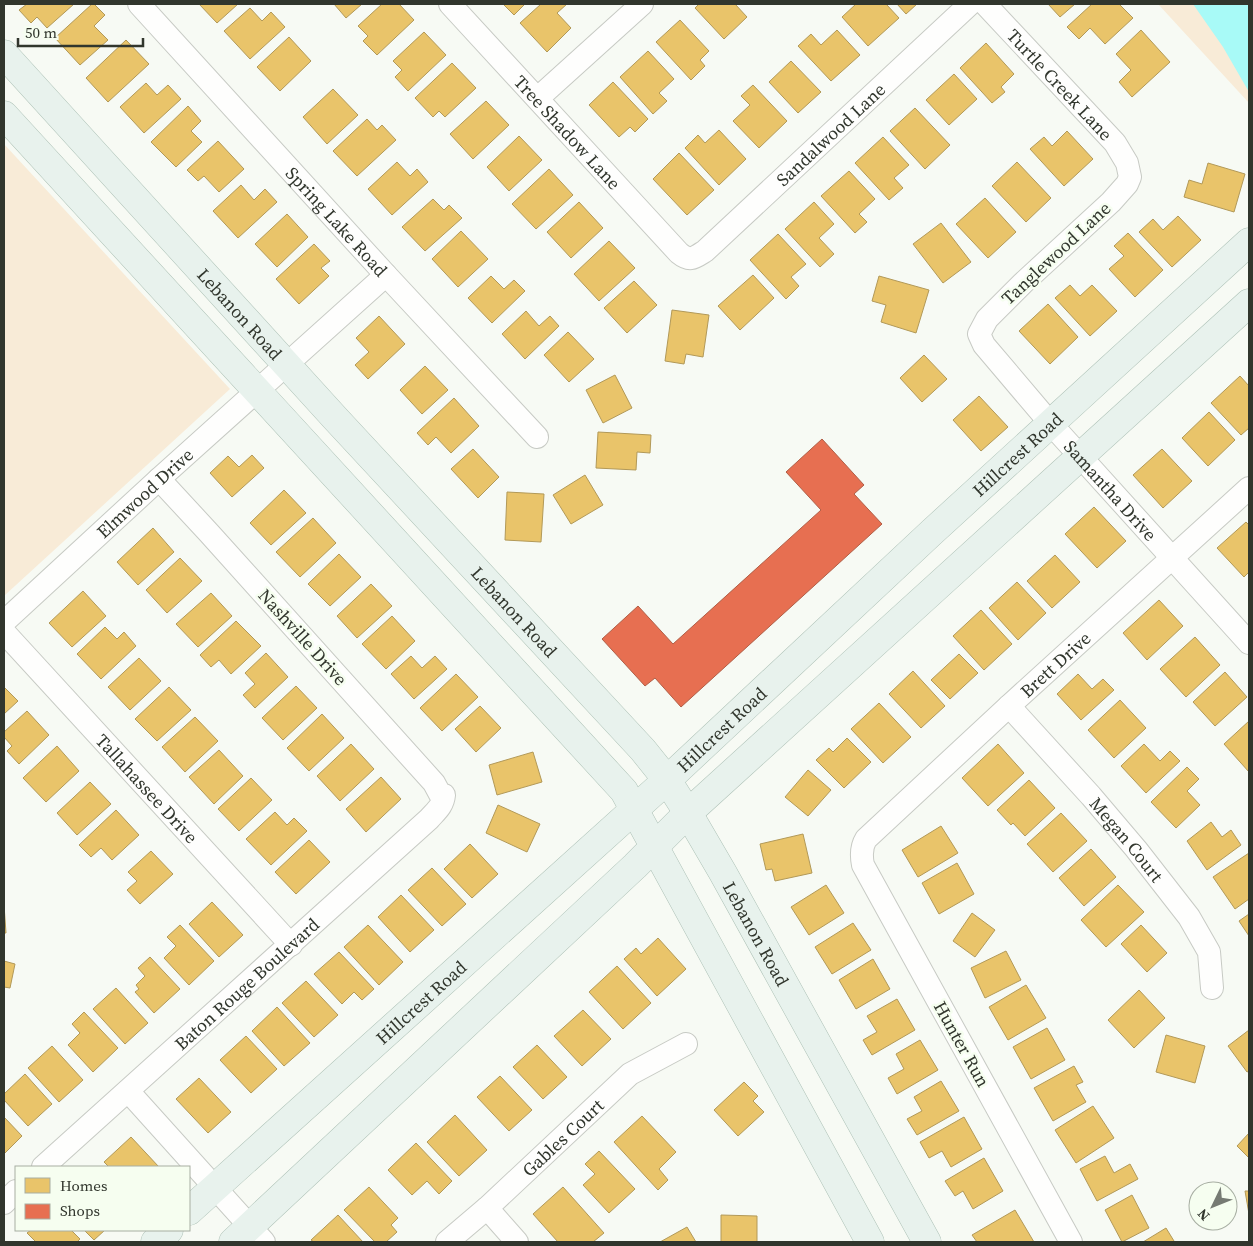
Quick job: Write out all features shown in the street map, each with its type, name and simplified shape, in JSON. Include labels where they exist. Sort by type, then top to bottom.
[{"type":"main road","name":"Lebanon Road","points":[[4,54],[643,750],[688,813],[927,1242]]},
{"type":"main road","points":[[4,115],[256,392],[624,791],[870,1242]]},
{"type":"main road","name":"Hillcrest Road","points":[[190,1211],[666,780],[932,532],[1249,242]]},
{"type":"main road","points":[[249,1237],[654,848],[688,813],[1249,303]]},
{"type":"main road","points":[[932,532],[962,564]]},
{"type":"main road","points":[[155,1242],[168,1231]]},
{"type":"street","name":"Spring Lake Road","points":[[139,4],[386,275],[537,437]]},
{"type":"street","name":"Tree Shadow Lane","points":[[450,4],[686,258]]},
{"type":"street","points":[[538,98],[642,4]]},
{"type":"street","name":"Sandalwood Lane","points":[[686,258],[692,258],[705,251],[970,4]]},
{"type":"street","name":"Turtle Creek Lane","points":[[985,4],[1115,143],[1128,163],[1129,170]]},
{"type":"street","name":"Tanglewood Lane","points":[[978,334],[987,319],[1023,283],[1111,202],[1127,184],[1130,177],[1129,170]]},
{"type":"street","name":"Elmwood Drive","points":[[4,622],[158,479],[386,275]]},
{"type":"street","name":"Samantha Drive","points":[[978,334],[984,345],[1051,424],[1249,643]]},
{"type":"street","name":"Nashville Drive","points":[[158,479],[210,533],[434,783],[441,796],[444,795]]},
{"type":"street","name":"Brett Drive","points":[[863,844],[866,839],[1008,706],[1249,488]]},
{"type":"street","name":"Tallahassee Drive","points":[[4,632],[291,945]]},
{"type":"street","name":"Megan Court","points":[[1008,706],[1091,796],[1136,849],[1189,917],[1209,952],[1212,965],[1212,988]]},
{"type":"street","name":"Baton Rouge Boulevard","points":[[44,1166],[291,945],[429,818],[439,808],[444,795]]},
{"type":"street","name":"Hunter Run","points":[[863,844],[863,864],[1072,1242]]},
{"type":"street","name":"Gables Court","points":[[447,1242],[487,1208],[630,1074],[686,1044]]},
{"type":"street","points":[[128,1091],[215,1188],[249,1237]]},
{"type":"street","points":[[4,1203],[15,1193]]},
{"type":"street","points":[[487,1208],[517,1242]]},
{"type":"shaded area","points":[[1158,4],[1249,4],[1249,103]]},
{"type":"shaded area","points":[[4,144],[230,389],[4,596]]},
{"type":"water","points":[[1193,4],[1249,4],[1249,92],[1223,47]]},
{"type":"building: Homes","points":[[27,4],[74,4],[47,28],[37,17],[31,23],[19,10]]},
{"type":"building: Homes","points":[[92,4],[105,15],[94,26],[108,40],[80,65],[55,38]]},
{"type":"building: Homes","points":[[199,4],[238,4],[217,23]]},
{"type":"building: Homes","points":[[334,4],[362,4],[346,18]]},
{"type":"building: Homes","points":[[382,4],[399,4],[414,20],[377,55],[363,41],[368,36],[358,26]]},
{"type":"building: Homes","points":[[503,4],[525,4],[514,15]]},
{"type":"building: Homes","points":[[541,4],[567,4],[557,13],[571,28],[547,52],[520,23]]},
{"type":"building: Homes","points":[[699,4],[735,4],[747,17],[724,39],[695,8]]},
{"type":"building: Homes","points":[[856,4],[886,4],[899,18],[868,46],[842,17]]},
{"type":"building: Homes","points":[[897,4],[917,4],[906,14]]},
{"type":"building: Homes","points":[[1048,4],[1075,4],[1060,17]]},
{"type":"building: Homes","points":[[1092,4],[1119,4],[1133,18],[1105,44],[1090,28],[1079,39],[1067,27]]},
{"type":"building: Homes","points":[[250,8],[262,21],[271,12],[285,27],[250,59],[224,31]]},
{"type":"building: Homes","points":[[680,20],[709,51],[700,60],[705,66],[691,80],[656,42]]},
{"type":"building: Homes","points":[[837,30],[860,55],[831,81],[798,46],[811,34],[821,45]]},
{"type":"building: Homes","points":[[1141,30],[1170,62],[1132,97],[1119,82],[1131,70],[1116,54]]},
{"type":"building: Homes","points":[[424,32],[446,55],[408,91],[395,77],[402,70],[393,61]]},
{"type":"building: Homes","points":[[289,37],[311,61],[280,91],[257,67]]},
{"type":"building: Homes","points":[[126,40],[149,64],[108,102],[86,78]]},
{"type":"building: Homes","points":[[986,43],[1014,74],[1001,87],[1005,92],[992,103],[960,68]]},
{"type":"building: Homes","points":[[648,51],[674,79],[659,93],[667,101],[653,114],[620,77]]},
{"type":"building: Homes","points":[[791,61],[821,92],[798,113],[769,82]]},
{"type":"building: Homes","points":[[452,63],[476,88],[445,117],[439,111],[433,117],[415,98]]},
{"type":"building: Homes","points":[[954,74],[977,99],[949,125],[926,100]]},
{"type":"building: Homes","points":[[613,82],[648,119],[635,132],[630,127],[619,137],[589,105]]},
{"type":"building: Homes","points":[[146,83],[157,95],[168,85],[181,99],[144,133],[120,107]]},
{"type":"building: Homes","points":[[753,85],[787,121],[759,148],[733,121],[750,105],[741,96]]},
{"type":"building: Homes","points":[[333,89],[358,115],[327,144],[303,117]]},
{"type":"building: Homes","points":[[486,101],[509,125],[473,159],[450,134]]},
{"type":"building: Homes","points":[[188,106],[201,121],[191,131],[202,142],[176,167],[151,142]]},
{"type":"building: Homes","points":[[915,108],[950,145],[925,169],[890,131]]},
{"type":"building: Homes","points":[[367,119],[377,130],[382,125],[396,140],[357,176],[333,151]]},
{"type":"building: Homes","points":[[719,130],[746,159],[719,185],[685,148],[698,135],[705,143]]},
{"type":"building: Homes","points":[[1067,131],[1093,159],[1064,186],[1030,149],[1044,137],[1052,146]]},
{"type":"building: Homes","points":[[519,136],[542,160],[509,191],[487,167]]},
{"type":"building: Homes","points":[[883,137],[909,165],[894,178],[903,188],[889,200],[855,163]]},
{"type":"building: Homes","points":[[218,141],[244,169],[219,192],[204,176],[198,181],[187,170]]},
{"type":"building: Homes","points":[[679,153],[714,190],[687,215],[653,179]]},
{"type":"building: Homes","points":[[397,162],[410,176],[417,169],[428,182],[392,215],[368,189]]},
{"type":"building: Homes","points":[[1017,162],[1051,198],[1026,222],[992,186]]},
{"type":"building: Homes","points":[[1208,163],[1245,174],[1234,212],[1184,197],[1189,180],[1202,184]]},
{"type":"building: Homes","points":[[549,169],[573,195],[536,229],[512,204]]},
{"type":"building: Homes","points":[[849,171],[875,199],[859,214],[867,222],[855,233],[821,196]]},
{"type":"building: Homes","points":[[241,185],[254,200],[265,189],[277,202],[238,238],[213,211]]},
{"type":"building: Homes","points":[[985,198],[1016,232],[988,258],[956,224]]},
{"type":"building: Homes","points":[[433,199],[444,210],[449,205],[462,218],[425,251],[402,227]]},
{"type":"building: Homes","points":[[579,202],[603,228],[571,258],[547,232]]},
{"type":"building: Homes","points":[[814,202],[834,224],[819,238],[834,254],[820,267],[785,229]]},
{"type":"building: Homes","points":[[287,214],[308,237],[277,267],[255,244]]},
{"type":"building: Homes","points":[[1178,216],[1201,240],[1172,267],[1139,232],[1153,219],[1163,230]]},
{"type":"building: Homes","points":[[941,223],[971,262],[943,283],[913,244]]},
{"type":"building: Homes","points":[[461,231],[488,259],[458,287],[432,259]]},
{"type":"building: Homes","points":[[1128,233],[1163,270],[1135,297],[1109,269],[1124,256],[1114,246]]},
{"type":"building: Homes","points":[[778,234],[806,264],[791,277],[799,286],[786,299],[750,260]]},
{"type":"building: Homes","points":[[609,241],[635,268],[599,301],[574,274]]},
{"type":"building: Homes","points":[[314,244],[330,261],[321,268],[329,276],[299,304],[276,279]]},
{"type":"building: Homes","points":[[753,275],[774,298],[740,330],[718,306]]},
{"type":"building: Homes","points":[[491,276],[504,289],[514,280],[525,291],[492,323],[468,298]]},
{"type":"building: Homes","points":[[879,276],[929,290],[916,333],[881,322],[886,305],[872,301]]},
{"type":"building: Homes","points":[[634,281],[657,305],[627,333],[604,308]]},
{"type":"building: Homes","points":[[1070,285],[1080,296],[1092,285],[1117,311],[1090,336],[1055,298]]},
{"type":"building: Homes","points":[[1048,304],[1078,337],[1050,364],[1019,331]]},
{"type":"building: Homes","points":[[672,310],[709,315],[703,357],[686,354],[684,364],[665,361]]},
{"type":"building: Homes","points":[[526,311],[539,326],[550,316],[559,326],[525,359],[502,334]]},
{"type":"building: Homes","points":[[379,316],[405,344],[368,379],[355,365],[369,352],[356,338]]},
{"type":"building: Homes","points":[[568,332],[594,359],[569,382],[544,355]]},
{"type":"building: Homes","points":[[924,355],[947,379],[922,402],[900,378]]},
{"type":"building: Homes","points":[[425,366],[448,390],[422,414],[400,390]]},
{"type":"building: Homes","points":[[615,375],[632,408],[603,423],[586,390]]},
{"type":"building: Homes","points":[[1240,376],[1249,386],[1249,428],[1241,435],[1211,403]]},
{"type":"building: Homes","points":[[979,396],[1008,427],[981,451],[953,420]]},
{"type":"building: Homes","points":[[454,398],[479,426],[451,453],[436,437],[428,445],[417,433]]},
{"type":"building: Homes","points":[[1209,412],[1235,440],[1208,466],[1182,438]]},
{"type":"building: Homes","points":[[598,432],[651,435],[650,453],[637,452],[636,470],[596,468]]},
{"type":"building: Homes","points":[[473,449],[499,477],[478,498],[451,469]]},
{"type":"building: Homes","points":[[1162,449],[1192,481],[1163,508],[1133,475]]},
{"type":"building: Homes","points":[[252,455],[264,468],[232,497],[210,473],[228,456],[239,467]]},
{"type":"building: Homes","points":[[585,475],[603,505],[571,524],[553,495]]},
{"type":"building: Homes","points":[[284,490],[306,513],[271,545],[250,523]]},
{"type":"building: Homes","points":[[507,492],[544,494],[541,542],[505,540]]},
{"type":"building: Homes","points":[[1094,507],[1126,541],[1097,568],[1065,534]]},
{"type":"building: Homes","points":[[313,518],[336,543],[300,577],[276,552]]},
{"type":"building: Homes","points":[[1246,522],[1249,525],[1249,572],[1244,577],[1217,548]]},
{"type":"building: Homes","points":[[153,528],[174,552],[138,585],[117,562]]},
{"type":"building: Homes","points":[[339,554],[361,577],[330,606],[308,584]]},
{"type":"building: Homes","points":[[1055,555],[1080,582],[1052,608],[1027,581]]},
{"type":"building: Homes","points":[[180,558],[202,581],[167,613],[146,590]]},
{"type":"building: Homes","points":[[1017,582],[1046,613],[1018,640],[989,608]]},
{"type":"building: Homes","points":[[371,584],[392,606],[357,638],[337,616]]},
{"type":"building: Homes","points":[[83,591],[106,616],[72,647],[49,623]]},
{"type":"building: Homes","points":[[211,593],[232,616],[198,647],[176,624]]},
{"type":"building: Homes","points":[[1159,600],[1183,626],[1147,660],[1123,633]]},
{"type":"building: Homes","points":[[981,610],[1012,644],[984,670],[953,636]]},
{"type":"building: Homes","points":[[392,616],[415,641],[386,669],[362,644]]},
{"type":"building: Homes","points":[[236,621],[261,646],[231,674],[219,660],[211,667],[200,655]]},
{"type":"building: Homes","points":[[105,627],[117,639],[124,632],[136,646],[101,679],[77,654]]},
{"type":"building: Homes","points":[[1195,637],[1220,665],[1186,697],[1160,669]]},
{"type":"building: Homes","points":[[266,653],[288,677],[255,708],[243,695],[255,684],[245,673]]},
{"type":"building: Homes","points":[[959,654],[978,673],[950,699],[931,680]]},
{"type":"building: Homes","points":[[411,656],[422,668],[435,656],[447,669],[414,699],[391,674]]},
{"type":"building: Homes","points":[[139,658],[161,681],[130,710],[108,687]]},
{"type":"building: Homes","points":[[913,671],[945,706],[921,728],[889,694]]},
{"type":"building: Homes","points":[[1225,672],[1247,697],[1215,726],[1193,702]]},
{"type":"building: Homes","points":[[456,674],[478,697],[442,731],[420,708]]},
{"type":"building: Homes","points":[[1078,674],[1092,689],[1103,679],[1114,690],[1081,720],[1057,694]]},
{"type":"building: Homes","points":[[296,686],[317,708],[283,740],[262,718]]},
{"type":"building: Homes","points":[[4,687],[18,701],[4,714]]},
{"type":"building: Homes","points":[[169,687],[191,710],[157,741],[135,719]]},
{"type":"building: Homes","points":[[1120,700],[1146,728],[1114,758],[1088,730]]},
{"type":"building: Homes","points":[[879,703],[911,737],[883,763],[851,729]]},
{"type":"building: Homes","points":[[480,706],[501,728],[476,752],[455,729]]},
{"type":"building: Homes","points":[[27,711],[49,735],[19,764],[7,751],[12,746],[4,737],[4,732]]},
{"type":"building: Homes","points":[[322,714],[344,738],[309,771],[287,748]]},
{"type":"building: Homes","points":[[195,717],[218,741],[185,772],[162,747]]},
{"type":"building: Homes","points":[[1249,721],[1249,772],[1224,744]]},
{"type":"building: Homes","points":[[847,738],[871,762],[844,788],[816,760],[829,748],[833,752]]},
{"type":"building: Homes","points":[[351,744],[374,769],[340,801],[317,776]]},
{"type":"building: Homes","points":[[998,744],[1024,773],[988,806],[962,778]]},
{"type":"building: Homes","points":[[1144,744],[1160,761],[1170,751],[1180,761],[1146,793],[1121,766]]},
{"type":"building: Homes","points":[[57,746],[79,771],[46,802],[23,778]]},
{"type":"building: Homes","points":[[219,750],[243,776],[214,804],[189,777]]},
{"type":"building: Homes","points":[[533,752],[542,782],[497,795],[489,765]]},
{"type":"building: Homes","points":[[1187,767],[1199,779],[1187,791],[1200,805],[1176,828],[1151,802]]},
{"type":"building: Homes","points":[[808,770],[831,790],[808,816],[785,797]]},
{"type":"building: Homes","points":[[381,777],[401,799],[366,832],[346,809]]},
{"type":"building: Homes","points":[[251,778],[272,800],[239,831],[218,809]]},
{"type":"building: Homes","points":[[1029,780],[1055,808],[1025,836],[997,810]]},
{"type":"building: Homes","points":[[90,782],[111,804],[77,835],[57,813]]},
{"type":"building: Homes","points":[[498,805],[540,824],[527,852],[486,833]]},
{"type":"building: Homes","points":[[116,810],[139,835],[112,860],[101,848],[91,857],[79,845]]},
{"type":"building: Homes","points":[[275,812],[287,825],[294,818],[307,831],[271,865],[246,839]]},
{"type":"building: Homes","points":[[1061,813],[1087,841],[1053,872],[1027,844]]},
{"type":"building: Homes","points":[[1211,822],[1222,837],[1231,830],[1241,845],[1207,870],[1187,841]]},
{"type":"building: Homes","points":[[941,826],[958,853],[918,877],[902,850]]},
{"type":"building: Homes","points":[[803,834],[812,873],[775,881],[772,869],[766,870],[760,844]]},
{"type":"building: Homes","points":[[309,840],[330,862],[296,894],[275,872]]},
{"type":"building: Homes","points":[[470,844],[498,874],[472,898],[444,869]]},
{"type":"building: Homes","points":[[1091,849],[1116,877],[1084,906],[1059,878]]},
{"type":"building: Homes","points":[[151,851],[173,874],[140,904],[127,890],[137,881],[128,872]]},
{"type":"building: Homes","points":[[1249,853],[1249,899],[1235,909],[1213,877]]},
{"type":"building: Homes","points":[[957,863],[974,894],[939,914],[922,883]]},
{"type":"building: Homes","points":[[432,868],[466,904],[442,926],[408,890]]},
{"type":"building: Homes","points":[[826,885],[844,913],[809,935],[791,907]]},
{"type":"building: Homes","points":[[1118,885],[1144,912],[1106,947],[1081,920]]},
{"type":"building: Homes","points":[[401,895],[434,930],[410,952],[378,917]]},
{"type":"building: Homes","points":[[212,902],[243,935],[219,957],[189,924]]},
{"type":"building: Homes","points":[[4,905],[6,933],[4,933]]},
{"type":"building: Homes","points":[[972,913],[995,930],[975,957],[953,941]]},
{"type":"building: Homes","points":[[1249,914],[1249,936],[1239,921]]},
{"type":"building: Homes","points":[[853,923],[871,950],[832,974],[815,947]]},
{"type":"building: Homes","points":[[180,925],[214,961],[189,985],[164,958],[176,946],[167,937]]},
{"type":"building: Homes","points":[[368,925],[403,962],[379,985],[344,947]]},
{"type":"building: Homes","points":[[1141,925],[1167,953],[1147,972],[1121,944]]},
{"type":"building: Homes","points":[[658,938],[686,969],[657,996],[624,959],[636,948],[641,954]]},
{"type":"building: Homes","points":[[1006,951],[1021,980],[985,998],[971,968]]},
{"type":"building: Homes","points":[[339,952],[374,989],[362,1000],[354,992],[342,1004],[314,974]]},
{"type":"building: Homes","points":[[150,957],[180,989],[154,1013],[135,992],[139,989],[136,985],[145,976],[138,968]]},
{"type":"building: Homes","points":[[873,959],[890,989],[856,1009],[839,980]]},
{"type":"building: Homes","points":[[4,961],[15,964],[10,988],[4,987]]},
{"type":"building: Homes","points":[[617,966],[651,1003],[623,1029],[589,992]]},
{"type":"building: Homes","points":[[306,981],[338,1015],[314,1037],[282,1003]]},
{"type":"building: Homes","points":[[1026,985],[1046,1018],[1008,1040],[989,1007]]},
{"type":"building: Homes","points":[[116,988],[148,1023],[125,1044],[93,1009]]},
{"type":"building: Homes","points":[[1139,990],[1165,1018],[1134,1048],[1108,1020]]},
{"type":"building: Homes","points":[[897,999],[915,1030],[872,1055],[863,1040],[877,1032],[867,1016]]},
{"type":"building: Homes","points":[[277,1007],[310,1043],[284,1066],[252,1031]]},
{"type":"building: Homes","points":[[583,1010],[611,1039],[582,1066],[554,1036]]},
{"type":"building: Homes","points":[[84,1012],[118,1048],[93,1072],[68,1045],[80,1033],[72,1024]]},
{"type":"building: Homes","points":[[1047,1028],[1065,1060],[1031,1079],[1013,1047]]},
{"type":"building: Homes","points":[[1249,1030],[1249,1071],[1247,1072],[1228,1046]]},
{"type":"building: Homes","points":[[1166,1035],[1205,1046],[1195,1083],[1156,1072]]},
{"type":"building: Homes","points":[[246,1036],[277,1069],[251,1093],[220,1060]]},
{"type":"building: Homes","points":[[920,1040],[938,1070],[897,1094],[888,1078],[904,1069],[896,1054]]},
{"type":"building: Homes","points":[[537,1045],[567,1077],[543,1099],[513,1067]]},
{"type":"building: Homes","points":[[52,1046],[83,1080],[59,1102],[28,1068]]},
{"type":"building: Homes","points":[[1074,1066],[1083,1082],[1076,1085],[1086,1102],[1053,1121],[1034,1088]]},
{"type":"building: Homes","points":[[25,1074],[52,1104],[28,1126],[4,1100],[4,1094]]},
{"type":"building: Homes","points":[[500,1076],[532,1110],[509,1131],[477,1097]]},
{"type":"building: Homes","points":[[199,1078],[231,1112],[208,1133],[176,1099]]},
{"type":"building: Homes","points":[[941,1081],[959,1111],[917,1135],[907,1119],[922,1111],[914,1097]]},
{"type":"building: Homes","points":[[744,1082],[758,1096],[753,1101],[764,1112],[738,1136],[714,1110]]},
{"type":"building: Homes","points":[[1093,1106],[1114,1138],[1076,1163],[1055,1130]]},
{"type":"building: Homes","points":[[455,1115],[487,1150],[459,1176],[427,1142]]},
{"type":"building: Homes","points":[[642,1116],[676,1152],[659,1169],[668,1180],[658,1190],[614,1142]]},
{"type":"building: Homes","points":[[4,1117],[22,1136],[4,1154]]},
{"type":"building: Homes","points":[[964,1117],[982,1149],[951,1167],[942,1151],[929,1158],[920,1142]]},
{"type":"building: Homes","points":[[1249,1133],[1249,1158],[1237,1146]]},
{"type":"building: Homes","points":[[131,1137],[158,1166],[108,1166],[104,1162]]},
{"type":"building: Homes","points":[[416,1143],[452,1181],[439,1194],[427,1181],[412,1195],[388,1170]]},
{"type":"building: Homes","points":[[599,1151],[635,1189],[609,1213],[583,1185],[595,1174],[585,1164]]},
{"type":"building: Homes","points":[[1105,1156],[1114,1173],[1130,1164],[1138,1179],[1097,1201],[1080,1169]]},
{"type":"building: Homes","points":[[984,1158],[1003,1191],[973,1209],[963,1191],[955,1196],[945,1181]]},
{"type":"building: Homes","points":[[369,1187],[398,1218],[391,1225],[397,1232],[386,1242],[375,1242],[344,1210]]},
{"type":"building: Homes","points":[[563,1187],[604,1233],[593,1242],[558,1242],[533,1214]]},
{"type":"building: Homes","points":[[1245,1191],[1249,1191],[1249,1214]]},
{"type":"building: Homes","points":[[1132,1195],[1149,1228],[1122,1242],[1105,1210]]},
{"type":"building: Homes","points":[[1015,1210],[1034,1242],[977,1242],[972,1235]]},
{"type":"building: Homes","points":[[338,1215],[363,1242],[314,1242],[311,1240]]},
{"type":"building: Homes","points":[[721,1215],[757,1216],[757,1242],[721,1242]]},
{"type":"building: Homes","points":[[687,1227],[696,1242],[660,1242]]},
{"type":"building: Homes","points":[[1166,1228],[1173,1242],[1143,1242]]},
{"type":"building: Homes","points":[[30,1231],[72,1231],[80,1239],[77,1242],[36,1242],[27,1233]]},
{"type":"building: Homes","points":[[85,1231],[104,1231],[94,1240]]},
{"type":"building: Shops","points":[[822,439],[864,485],[854,494],[882,524],[681,707],[655,678],[645,686],[602,639],[638,606],[673,644],[821,510],[786,472]]}]
